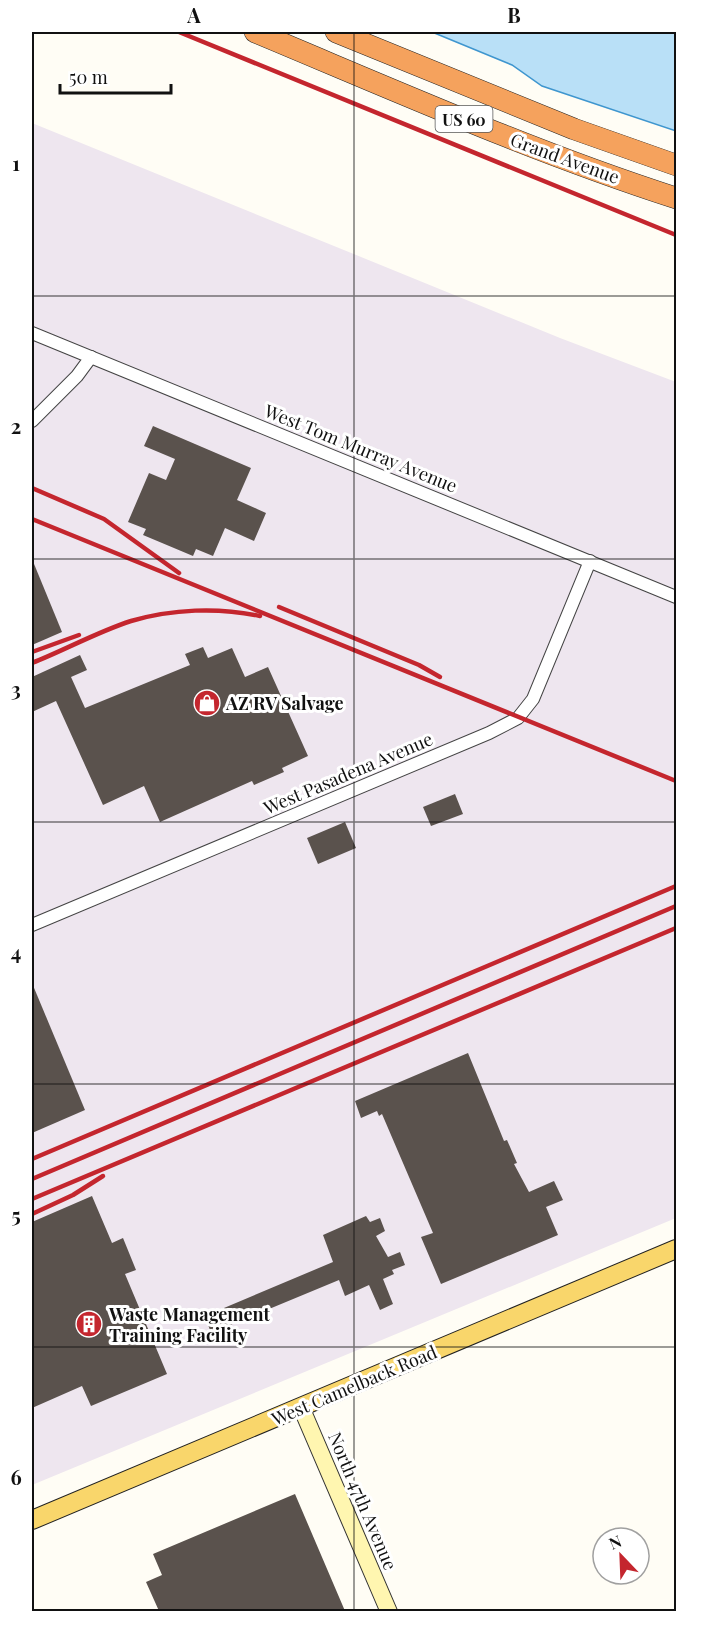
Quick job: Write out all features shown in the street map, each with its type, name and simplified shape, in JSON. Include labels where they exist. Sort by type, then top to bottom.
[{"type":"highway","name":"Grand Avenue","points":[[255,32],[559,157],[674,198]]},
{"type":"highway","name":"Grand Avenue","points":[[336,32],[574,129],[674,164]]},
{"type":"main road","name":"West Camelback Road","points":[[32,1520],[676,1249]]},
{"type":"street","name":"West Tom Murray Avenue","points":[[32,333],[676,597]]},
{"type":"street","points":[[32,421],[77,376],[91,357]]},
{"type":"street","name":"West Pasadena Avenue","points":[[32,925],[489,733],[518,718],[533,699],[590,561]]},
{"type":"street","name":"North 47th Avenue","points":[[302,1407],[389,1611]]},
{"type":"shaded area","points":[[32,123],[560,338],[676,382],[676,1218],[32,1485]]},
{"type":"water","points":[[432,32],[676,32],[676,131],[542,86],[512,65]]},
{"type":"building","points":[[153,426],[251,468],[237,500],[266,513],[254,541],[225,528],[213,556],[196,549],[193,556],[143,535],[146,529],[128,522],[149,473],[166,480],[175,459],[144,446]]},
{"type":"building","points":[[32,559],[62,632],[32,645]]},
{"type":"building","points":[[203,647],[208,658],[232,648],[245,677],[268,667],[308,756],[282,768],[284,772],[254,785],[252,781],[160,822],[144,786],[103,805],[56,701],[32,712],[32,677],[80,655],[87,670],[71,677],[85,708],[190,665],[185,654]]},
{"type":"building","points":[[455,794],[463,814],[431,826],[423,807]]},
{"type":"building","points":[[345,822],[356,848],[318,864],[307,838]]},
{"type":"building","points":[[32,983],[85,1110],[32,1133]]},
{"type":"building","points":[[468,1053],[504,1141],[507,1140],[517,1163],[514,1164],[529,1192],[554,1181],[563,1200],[546,1207],[558,1235],[441,1284],[421,1237],[433,1233],[382,1114],[379,1116],[377,1111],[361,1118],[355,1101]]},
{"type":"building","name":"Waste Management Training Facility","points":[[92,1196],[112,1243],[123,1238],[136,1270],[125,1274],[167,1374],[91,1406],[82,1386],[32,1408],[32,1222]]},
{"type":"building","points":[[366,1216],[370,1222],[380,1218],[385,1231],[376,1236],[388,1257],[400,1252],[405,1265],[392,1270],[394,1274],[383,1279],[393,1304],[380,1310],[369,1285],[345,1296],[339,1280],[211,1333],[205,1316],[333,1262],[323,1235]]},
{"type":"building","points":[[295,1494],[345,1611],[159,1611],[146,1582],[162,1575],[153,1554]]},
{"type":"railway","points":[[179,32],[676,235]]},
{"type":"railway","points":[[32,488],[104,519],[179,573]]},
{"type":"railway","points":[[32,519],[676,781]]},
{"type":"railway","points":[[279,607],[419,665],[440,677]]},
{"type":"railway","points":[[32,663],[106,630],[147,617],[212,610],[260,616]]},
{"type":"railway","points":[[32,652],[79,635]]},
{"type":"railway","points":[[32,1159],[676,886]]},
{"type":"railway","points":[[32,1179],[676,906]]},
{"type":"railway","points":[[32,1199],[676,928]]},
{"type":"railway","points":[[32,1214],[73,1195],[103,1176]]},
{"type":"place","name":"AZ RV Salvage","points":[[207,703]]},
{"type":"place","name":"Waste Management Training Facility","points":[[89,1324]]}]
